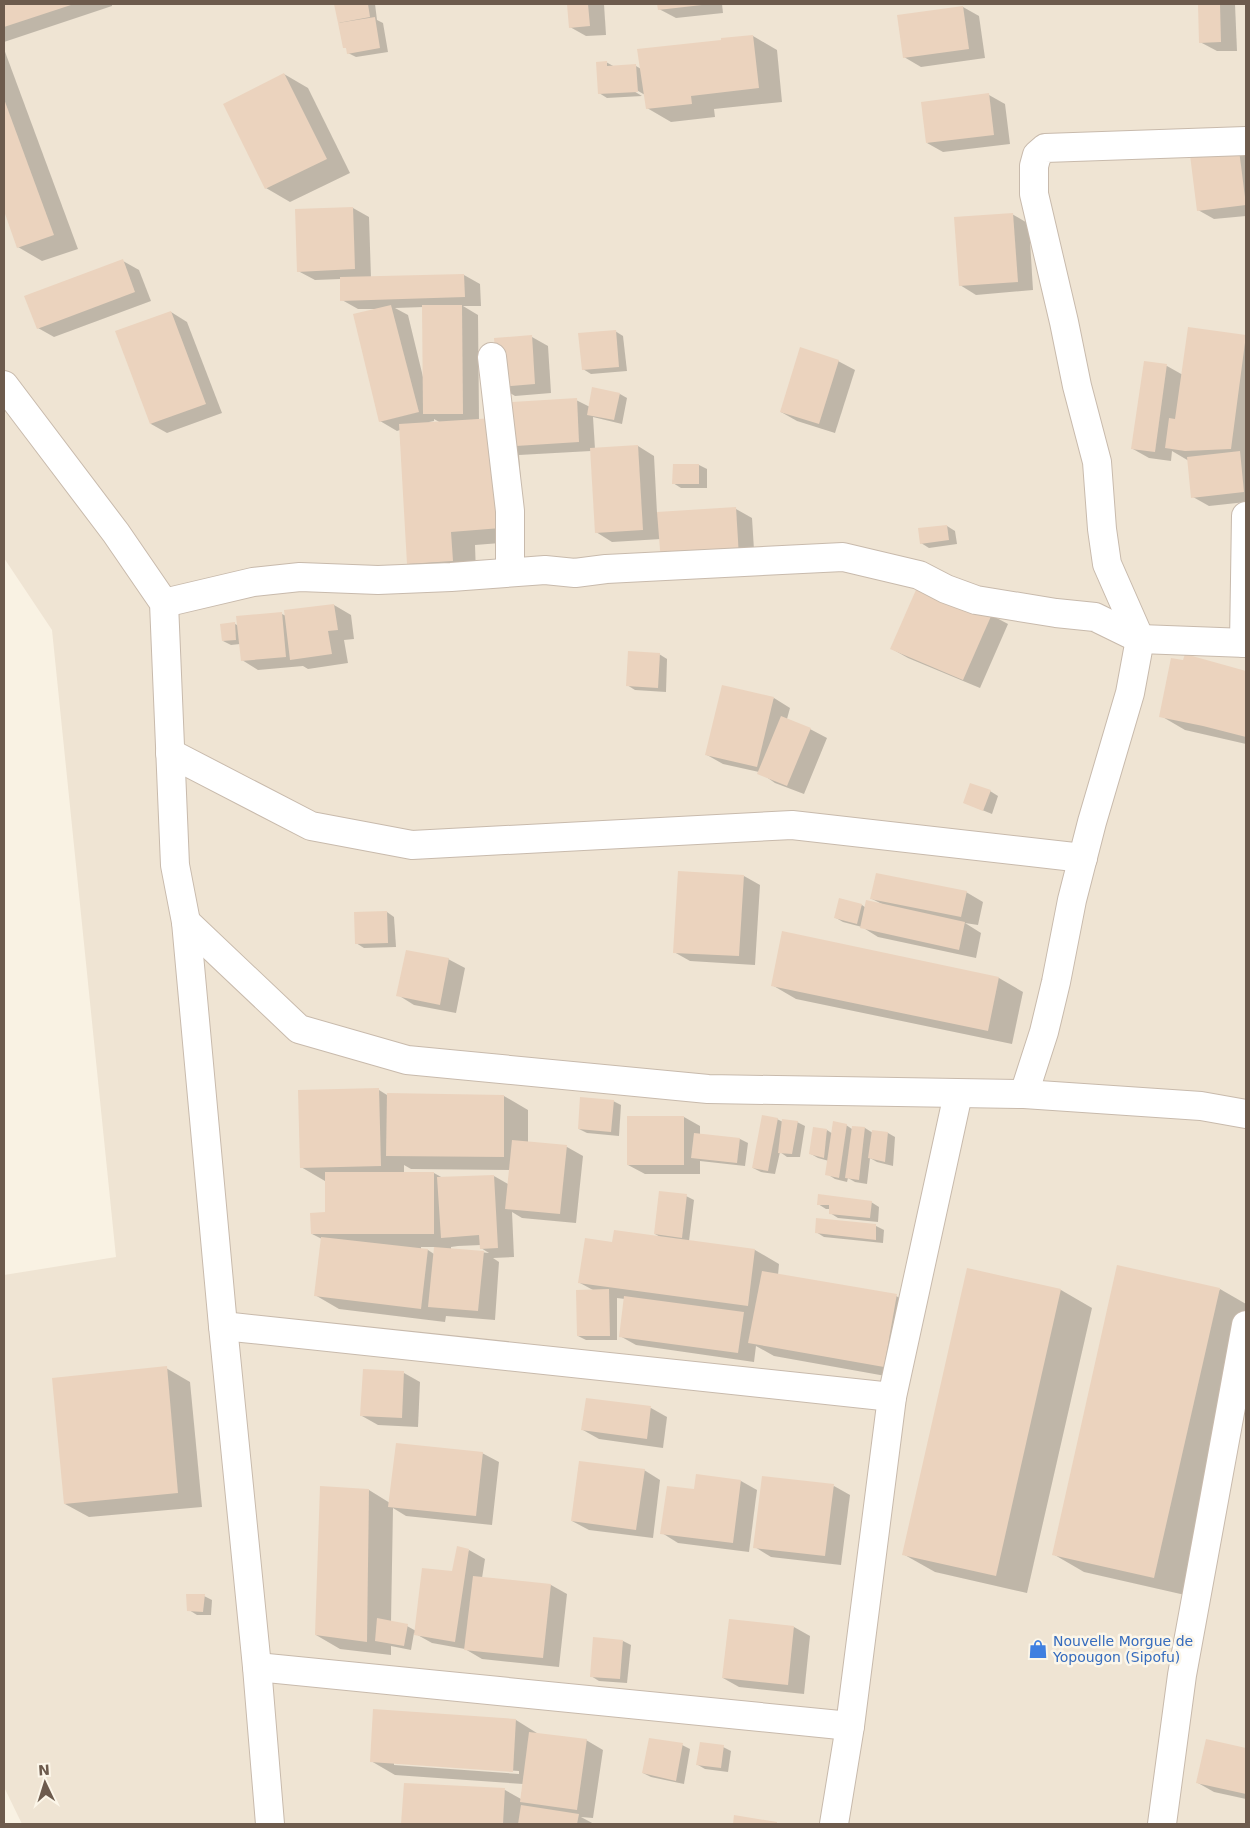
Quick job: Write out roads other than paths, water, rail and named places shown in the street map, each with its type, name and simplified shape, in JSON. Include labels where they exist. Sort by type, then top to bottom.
[{"type":"street","points":[[1024,1094],[1044,1032],[1060,964],[1072,900],[1130,693],[1140,639],[1107,564],[1102,529],[1097,462],[1077,386],[1034,194],[1034,166],[1037,155],[1045,148],[1246,141]]},
{"type":"street","points":[[492,357],[510,511],[510,572]]},
{"type":"street","points":[[4,385],[116,533],[164,603],[175,865],[186,922],[257,1667],[270,1824]]},
{"type":"street","points":[[164,603],[253,582],[300,577],[378,580],[545,570],[575,573],[606,569],[843,556],[920,575],[946,589],[976,600],[1056,613],[1095,617],[1140,639],[1245,643],[1246,516]]},
{"type":"street","points":[[170,753],[311,826],[412,845],[792,825],[1083,858]]},
{"type":"street","points":[[186,922],[299,1029],[407,1060],[708,1089],[1024,1094],[1201,1106],[1246,1114]]},
{"type":"street","points":[[834,1824],[850,1726],[892,1397],[958,1094]]},
{"type":"street","points":[[1162,1824],[1182,1675],[1246,1325]]},
{"type":"street","points":[[223,1326],[892,1397]]},
{"type":"street","points":[[257,1667],[850,1726]]},
{"type":"place","name":"Nouvelle Morgue de Yopougon (Sipofu)","points":[[1038,1649]]}]
